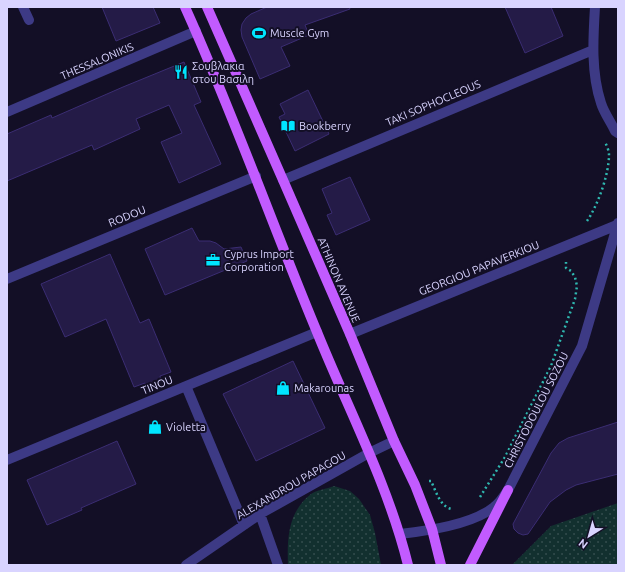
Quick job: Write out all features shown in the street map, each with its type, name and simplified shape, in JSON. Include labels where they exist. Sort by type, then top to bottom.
[{"type":"main road","points":[[185,7],[256,176],[317,332],[369,453],[400,534],[408,565]]},
{"type":"main road","name":"ATHINON AVENUE","points":[[207,7],[350,334],[394,441],[414,485],[432,529],[440,565]]},
{"type":"main road","points":[[470,565],[508,490]]},
{"type":"street","points":[[23,7],[29,20]]},
{"type":"street","points":[[595,7],[592,50],[601,104],[615,131],[618,133]]},
{"type":"street","name":"THESSALONIKIS","points":[[7,112],[196,31]]},
{"type":"street","name":"TAKI SOPHOCLEOUS","points":[[283,180],[592,50]]},
{"type":"street","name":"RODOU","points":[[7,279],[256,176]]},
{"type":"street","name":"GEORGIOU PAPAVERKIOU","points":[[350,334],[618,224]]},
{"type":"street","name":"CHRISTODOULOU SOZOU","points":[[400,534],[432,529],[479,517],[496,506],[508,490],[582,346],[618,224]]},
{"type":"street","name":"TINOU","points":[[7,460],[317,332]]},
{"type":"street","points":[[186,386],[244,526]]},
{"type":"street","name":"ALEXANDROU PAPAGOU","points":[[186,565],[260,514],[369,453],[394,441]]},
{"type":"street","points":[[260,514],[278,565]]},
{"type":"path","points":[[582,225],[587,221],[594,210],[605,179],[609,154],[605,140]]},
{"type":"path","points":[[480,497],[505,457],[551,366],[575,299],[577,286],[575,277],[571,271],[566,268],[563,246]]},
{"type":"path","points":[[414,485],[431,481],[439,499],[449,509],[454,509]]},
{"type":"green space","points":[[334,486],[350,491],[359,499],[370,515],[381,565],[288,565],[289,535],[293,517],[303,501],[311,494]]},
{"type":"green space","points":[[618,503],[618,565],[512,565],[551,526]]},
{"type":"building","points":[[102,7],[153,7],[160,23],[116,41]]},
{"type":"building","points":[[267,7],[349,7],[350,9],[305,25],[309,35],[281,47],[290,66],[260,79],[242,37],[241,30],[242,24],[246,18],[251,14]]},
{"type":"building","points":[[505,7],[551,7],[563,36],[525,53]]},
{"type":"building","points":[[184,62],[201,102],[194,105],[221,164],[179,183],[161,142],[182,133],[169,105],[136,119],[140,129],[94,150],[92,145],[7,181],[7,134],[51,115],[52,118]]},
{"type":"building","points":[[308,90],[329,134],[295,151],[279,117],[285,114],[280,104]]},
{"type":"building","points":[[350,177],[370,220],[336,235],[327,215],[332,213],[322,189]]},
{"type":"building","points":[[192,228],[199,241],[210,241],[216,243],[224,249],[241,247],[247,261],[165,295],[145,249]]},
{"type":"building","points":[[110,254],[140,323],[149,319],[171,372],[160,376],[161,381],[146,387],[145,383],[134,387],[106,319],[65,337],[41,284]]},
{"type":"building","points":[[293,361],[325,428],[256,461],[223,394]]},
{"type":"building","points":[[618,422],[618,474],[576,485],[566,490],[550,502],[528,534],[523,535],[518,533],[514,529],[513,524],[551,453],[559,443],[568,438]]},
{"type":"building","points":[[117,441],[136,484],[81,508],[82,510],[47,525],[27,480]]},
{"type":"place","name":"Muscle Gym","points":[[259,33]]},
{"type":"place","name":"Σουβλακια στου Βασιλη","points":[[181,72]]},
{"type":"place","name":"Bookberry","points":[[288,126]]},
{"type":"place","name":"Cyprus Import Corporation","points":[[213,260]]},
{"type":"place","name":"Makarounas","points":[[283,388]]},
{"type":"place","name":"Violetta","points":[[155,427]]}]
